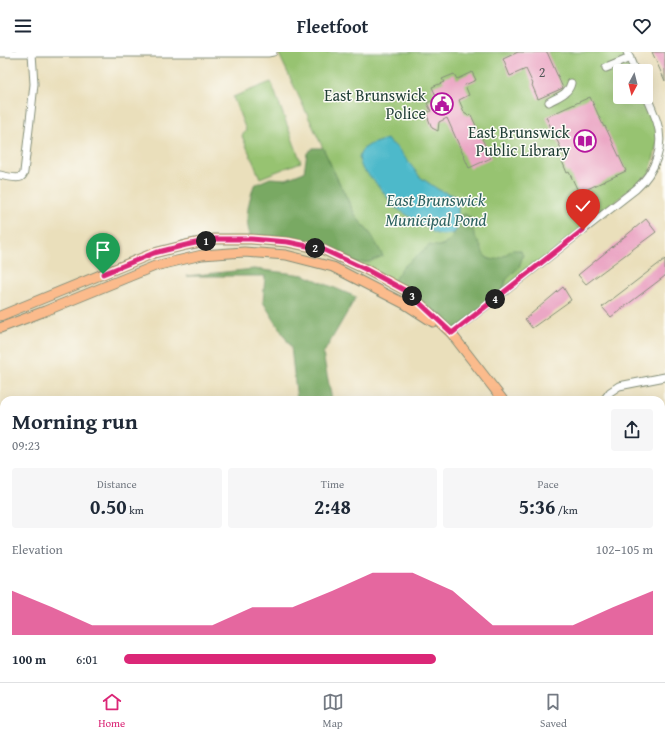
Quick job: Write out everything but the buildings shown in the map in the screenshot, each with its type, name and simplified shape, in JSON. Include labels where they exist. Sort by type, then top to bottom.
[{"type":"main road","points":[[0,316],[154,253],[215,239],[251,239],[288,242],[322,249],[365,269],[408,292],[452,333],[500,396]]},
{"type":"main road","points":[[0,328],[155,266],[202,255],[244,252],[286,255],[333,267],[405,304],[452,333]]},
{"type":"street","points":[[0,53],[270,53]]},
{"type":"street","points":[[0,175],[20,177],[24,172],[34,84],[32,53]]},
{"type":"street","points":[[606,68],[629,55]]},
{"type":"street","points":[[548,102],[567,92],[571,83]]},
{"type":"street","points":[[452,333],[636,189],[646,179],[656,162],[660,142],[657,123],[650,104]]},
{"type":"street","points":[[607,396],[619,386],[665,377]]},
{"type":"green space","points":[[278,52],[627,52],[632,64],[613,64],[613,104],[648,104],[659,136],[650,173],[502,294],[506,280],[519,267],[512,250],[499,259],[492,259],[444,244],[439,246],[391,283],[353,263],[372,236],[356,217]]},
{"type":"green space","points":[[271,82],[301,162],[260,178],[242,136],[246,130],[233,97]]},
{"type":"green space","points":[[313,148],[323,148],[356,217],[372,236],[383,256],[369,262],[353,263],[322,249],[251,239],[247,218],[254,185],[270,178],[286,179],[304,172],[307,153]]},
{"type":"green space","points":[[465,214],[471,218],[475,237],[488,259],[492,260],[499,258],[512,250],[520,250],[523,255],[519,267],[506,280],[502,294],[451,333],[392,283],[402,268],[430,245],[440,246],[448,242],[455,231],[457,218]]},
{"type":"green space","points":[[254,269],[304,275],[356,297],[323,354],[331,396],[297,396],[291,347],[263,302],[265,276],[187,276]]},
{"type":"water","name":"East Brunswick Municipal Pond","points":[[387,139],[400,151],[420,177],[439,190],[453,195],[456,199],[458,205],[458,224],[454,233],[443,235],[434,233],[396,208],[363,170],[359,157],[363,149],[371,144]]},
{"type":"place","name":"East Brunswick Police","points":[[442,104]]},
{"type":"place","name":"East Brunswick Public Library","points":[[585,141]]},
{"type":"route","points":[[103,274],[154,253],[215,239],[251,239],[288,242],[322,249],[365,269],[408,292],[452,333],[583,230]]}]
